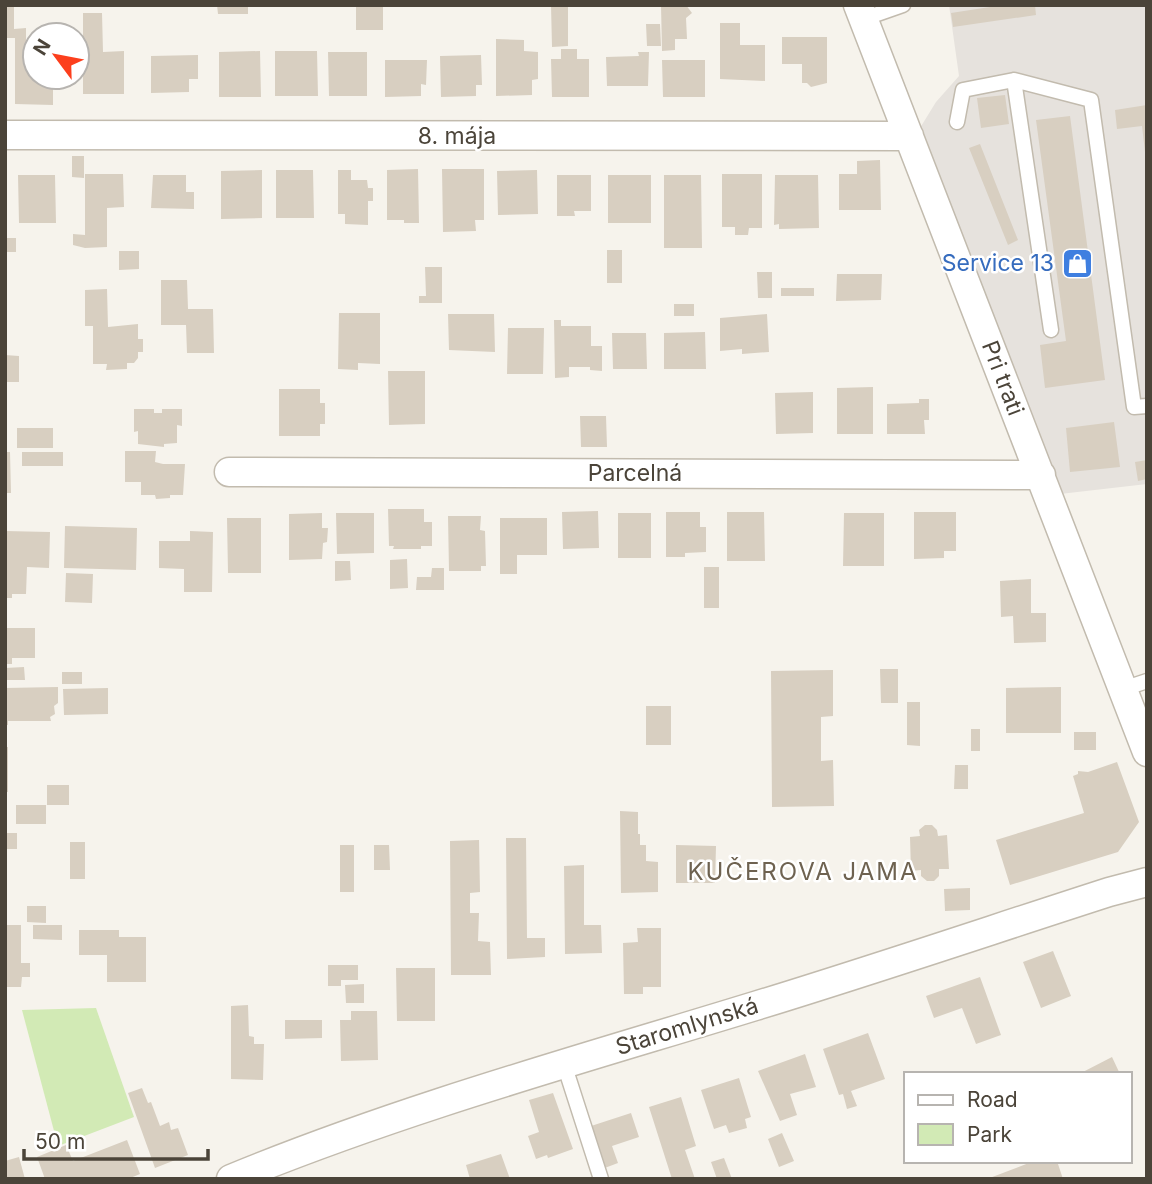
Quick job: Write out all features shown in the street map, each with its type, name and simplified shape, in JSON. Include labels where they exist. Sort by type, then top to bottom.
[{"type":"street","name":"Pri trati","points":[[860,12],[1041,475],[1135,685],[1147,752]]},
{"type":"street","name":"8. mája","points":[[5,135],[909,136]]},
{"type":"street","name":"Parcelná","points":[[229,472],[1041,475]]},
{"type":"street","name":"Staromlynská","points":[[231,1179],[367,1128],[564,1064],[1147,882]]},
{"type":"lane","points":[[860,12],[903,5]]},
{"type":"lane","points":[[1014,80],[1051,330]]},
{"type":"lane","points":[[957,122],[963,90],[1014,80],[1091,100],[1134,407],[1147,406]]},
{"type":"lane","points":[[564,1064],[601,1179]]},
{"type":"shaded area","points":[[949,5],[1147,5],[1147,484],[1060,494],[920,128],[936,102],[959,76]]},
{"type":"green space","points":[[96,1008],[134,1117],[58,1146],[22,1010]]},
{"type":"building","points":[[5,5],[14,5],[14,29],[21,28],[21,91],[53,91],[53,105],[15,104],[15,38],[5,38]]},
{"type":"building","points":[[217,5],[248,5],[248,14],[218,14]]},
{"type":"building","points":[[356,5],[383,5],[383,30],[356,30]]},
{"type":"building","points":[[551,5],[568,5],[568,46],[552,47]]},
{"type":"building","points":[[661,5],[686,5],[692,13],[686,18],[687,39],[675,39],[675,50],[662,51]]},
{"type":"building","points":[[1003,5],[1035,5],[1036,15],[953,27],[951,13]]},
{"type":"building","points":[[83,13],[102,13],[103,52],[124,51],[124,94],[83,94],[83,91],[91,91],[91,21],[83,21]]},
{"type":"building","points":[[720,23],[740,23],[740,45],[765,45],[765,81],[720,79]]},
{"type":"building","points":[[646,24],[660,24],[661,46],[647,46]]},
{"type":"building","points":[[782,37],[827,37],[827,83],[811,87],[802,83],[802,64],[782,64]]},
{"type":"building","points":[[496,39],[524,40],[524,51],[538,52],[538,79],[532,80],[532,95],[496,96]]},
{"type":"building","points":[[561,49],[577,49],[577,59],[589,59],[589,97],[552,97],[551,59],[561,59]]},
{"type":"building","points":[[260,51],[261,97],[219,97],[219,52]]},
{"type":"building","points":[[275,51],[317,51],[318,96],[275,96]]},
{"type":"building","points":[[328,52],[367,52],[367,96],[329,96]]},
{"type":"building","points":[[638,52],[649,52],[648,86],[607,86],[606,57],[639,56]]},
{"type":"building","points":[[198,55],[198,79],[189,79],[189,92],[151,93],[151,56]]},
{"type":"building","points":[[481,55],[482,85],[476,85],[476,96],[441,97],[440,56]]},
{"type":"building","points":[[385,60],[427,60],[426,85],[421,84],[421,96],[385,97]]},
{"type":"building","points":[[662,60],[705,60],[705,97],[663,97]]},
{"type":"building","points":[[1005,95],[1009,124],[981,128],[977,98]]},
{"type":"building","points":[[1147,105],[1145,152],[1142,126],[1117,129],[1115,110]]},
{"type":"building","points":[[1070,116],[1105,380],[1045,388],[1040,345],[1066,341],[1036,120]]},
{"type":"building","points":[[980,144],[1018,240],[1008,245],[969,148]]},
{"type":"building","points":[[72,156],[84,156],[84,178],[72,177]]},
{"type":"building","points":[[880,160],[881,210],[839,210],[839,174],[857,174],[857,161]]},
{"type":"building","points":[[418,169],[419,223],[387,220],[387,170]]},
{"type":"building","points":[[442,169],[484,169],[484,220],[475,220],[476,231],[443,232]]},
{"type":"building","points":[[262,170],[262,218],[221,219],[221,171]]},
{"type":"building","points":[[276,170],[313,170],[314,218],[276,218]]},
{"type":"building","points":[[338,170],[351,170],[351,180],[367,180],[368,188],[373,188],[373,201],[368,201],[368,225],[345,224],[345,214],[338,214]]},
{"type":"building","points":[[537,170],[538,214],[498,215],[497,171]]},
{"type":"building","points":[[85,174],[123,174],[124,207],[107,208],[107,247],[85,248],[73,245],[73,234],[85,235]]},
{"type":"building","points":[[722,174],[762,174],[762,228],[749,228],[748,235],[735,235],[735,227],[722,227]]},
{"type":"building","points":[[18,175],[55,175],[56,223],[19,223]]},
{"type":"building","points":[[153,175],[186,175],[186,192],[194,192],[194,209],[151,208]]},
{"type":"building","points":[[557,175],[591,175],[591,211],[574,211],[575,216],[557,216]]},
{"type":"building","points":[[608,175],[651,175],[651,223],[608,223]]},
{"type":"building","points":[[664,175],[701,175],[702,248],[664,248]]},
{"type":"building","points":[[775,175],[818,175],[819,228],[779,229],[779,224],[774,225]]},
{"type":"building","points":[[5,238],[16,238],[16,252],[5,252]]},
{"type":"building","points":[[607,250],[622,250],[622,283],[607,283]]},
{"type":"building","points":[[119,251],[139,251],[139,269],[119,270]]},
{"type":"building","points":[[425,267],[442,267],[442,303],[419,303],[419,296],[426,296]]},
{"type":"building","points":[[757,272],[772,272],[772,298],[758,298]]},
{"type":"building","points":[[837,274],[882,274],[881,300],[836,301]]},
{"type":"building","points":[[161,280],[187,280],[188,309],[213,309],[214,353],[187,353],[186,325],[161,325]]},
{"type":"building","points":[[781,288],[814,288],[814,296],[781,296]]},
{"type":"building","points":[[107,289],[108,327],[138,324],[138,339],[143,339],[143,352],[138,352],[134,363],[127,363],[127,369],[106,370],[107,364],[93,364],[93,326],[85,326],[85,290]]},
{"type":"building","points":[[674,304],[694,304],[694,316],[674,316]]},
{"type":"building","points":[[339,313],[380,313],[380,364],[358,363],[358,370],[338,369]]},
{"type":"building","points":[[448,314],[494,314],[495,352],[449,350]]},
{"type":"building","points":[[767,314],[769,352],[742,354],[742,349],[720,351],[720,318]]},
{"type":"building","points":[[554,320],[561,320],[561,326],[591,326],[591,346],[602,346],[602,371],[590,370],[590,367],[569,367],[569,377],[555,378]]},
{"type":"building","points":[[508,328],[544,328],[543,374],[507,374]]},
{"type":"building","points":[[705,332],[706,369],[664,369],[664,333]]},
{"type":"building","points":[[612,333],[646,333],[647,369],[613,369]]},
{"type":"building","points":[[5,355],[19,356],[19,382],[5,382]]},
{"type":"building","points":[[388,371],[425,371],[425,424],[389,425]]},
{"type":"building","points":[[873,387],[873,434],[837,434],[837,388]]},
{"type":"building","points":[[279,389],[320,389],[320,403],[325,403],[325,424],[320,424],[320,436],[279,436]]},
{"type":"building","points":[[813,392],[813,433],[776,434],[775,393]]},
{"type":"building","points":[[919,399],[929,399],[929,420],[924,420],[925,434],[887,434],[887,404],[919,403]]},
{"type":"building","points":[[134,409],[154,409],[154,413],[162,413],[162,409],[182,409],[182,426],[177,425],[177,443],[164,444],[164,447],[138,444],[138,431],[134,432]]},
{"type":"building","points":[[580,416],[606,416],[607,447],[581,447]]},
{"type":"building","points":[[1114,422],[1120,467],[1070,472],[1066,428]]},
{"type":"building","points":[[17,428],[53,428],[53,448],[17,448]]},
{"type":"building","points":[[125,451],[156,451],[155,462],[185,464],[183,495],[156,499],[155,495],[141,495],[141,482],[125,482]]},
{"type":"building","points":[[5,452],[10,452],[11,493],[5,493]]},
{"type":"building","points":[[22,452],[63,452],[63,466],[22,466]]},
{"type":"building","points":[[1147,460],[1147,479],[1138,481],[1135,462]]},
{"type":"building","points":[[388,509],[424,509],[424,522],[432,522],[432,546],[421,546],[421,549],[393,549],[394,546],[389,546]]},
{"type":"building","points":[[598,511],[599,548],[563,549],[562,512]]},
{"type":"building","points":[[666,512],[700,512],[700,527],[706,527],[706,552],[685,553],[685,557],[666,557]]},
{"type":"building","points":[[727,512],[764,512],[765,561],[727,561]]},
{"type":"building","points":[[914,512],[956,512],[956,551],[944,551],[944,558],[914,559]]},
{"type":"building","points":[[322,513],[322,528],[328,528],[322,559],[289,560],[289,514]]},
{"type":"building","points":[[336,513],[374,513],[374,553],[337,554]]},
{"type":"building","points":[[618,513],[651,513],[651,558],[618,558]]},
{"type":"building","points":[[844,513],[884,513],[884,566],[843,566]]},
{"type":"building","points":[[448,516],[481,516],[480,530],[485,531],[486,566],[481,566],[481,571],[449,571]]},
{"type":"building","points":[[227,518],[261,518],[261,573],[228,573]]},
{"type":"building","points":[[500,518],[547,518],[547,555],[517,555],[517,574],[500,574]]},
{"type":"building","points":[[65,526],[137,528],[136,570],[64,568]]},
{"type":"building","points":[[5,531],[50,532],[49,568],[27,567],[26,594],[12,594],[12,598],[5,598]]},
{"type":"building","points":[[190,531],[213,532],[212,592],[184,592],[184,569],[159,568],[159,541],[190,541]]},
{"type":"building","points":[[407,559],[408,588],[390,589],[390,560]]},
{"type":"building","points":[[335,561],[350,561],[351,580],[335,581]]},
{"type":"building","points":[[704,567],[719,567],[719,608],[704,608]]},
{"type":"building","points":[[432,568],[444,568],[444,590],[416,590],[417,577],[431,577]]},
{"type":"building","points":[[66,573],[93,574],[92,603],[65,602]]},
{"type":"building","points":[[1031,579],[1031,613],[1046,613],[1046,642],[1014,643],[1013,616],[1001,617],[1000,581]]},
{"type":"building","points":[[5,628],[35,628],[35,658],[12,658],[12,664],[5,664]]},
{"type":"building","points":[[24,667],[25,680],[5,680],[5,668]]},
{"type":"building","points":[[880,669],[898,669],[898,703],[881,703]]},
{"type":"building","points":[[833,670],[833,716],[821,717],[821,761],[833,760],[834,806],[772,807],[771,671]]},
{"type":"building","points":[[62,672],[82,672],[82,684],[62,684]]},
{"type":"building","points":[[58,687],[58,703],[54,706],[55,714],[50,717],[51,721],[8,721],[8,725],[5,725],[5,688]]},
{"type":"building","points":[[1061,687],[1061,733],[1006,733],[1006,688]]},
{"type":"building","points":[[108,688],[108,714],[64,715],[63,689]]},
{"type":"building","points":[[907,702],[920,702],[920,746],[907,745]]},
{"type":"building","points":[[646,706],[671,706],[671,745],[646,745]]},
{"type":"building","points":[[971,729],[980,729],[980,751],[971,751]]},
{"type":"building","points":[[1074,732],[1096,732],[1096,750],[1074,750]]},
{"type":"building","points":[[5,747],[8,747],[8,792],[5,792]]},
{"type":"building","points":[[1117,762],[1139,822],[1118,852],[1010,885],[996,840],[1084,813],[1073,776],[1078,774],[1078,771],[1088,772]]},
{"type":"building","points":[[955,765],[968,765],[968,789],[954,789]]},
{"type":"building","points":[[47,785],[69,785],[69,805],[47,805]]},
{"type":"building","points":[[16,805],[46,805],[46,824],[16,824]]},
{"type":"building","points":[[620,811],[638,812],[638,834],[640,845],[646,845],[646,861],[658,862],[658,892],[621,893]]},
{"type":"building","points":[[925,825],[932,825],[938,836],[947,835],[949,869],[939,869],[939,876],[934,881],[927,881],[921,876],[921,870],[911,871],[910,837],[920,836],[919,830]]},
{"type":"building","points":[[5,833],[17,833],[17,849],[5,849]]},
{"type":"building","points":[[506,838],[526,838],[527,938],[545,938],[545,957],[507,959]]},
{"type":"building","points":[[479,840],[480,892],[470,893],[470,913],[479,913],[478,941],[490,942],[491,975],[451,975],[450,841]]},
{"type":"building","points":[[70,842],[85,842],[85,879],[70,879]]},
{"type":"building","points":[[340,845],[354,845],[354,892],[340,892]]},
{"type":"building","points":[[374,845],[389,845],[390,870],[374,870]]},
{"type":"building","points":[[676,845],[716,846],[715,883],[676,883]]},
{"type":"building","points":[[584,865],[584,925],[601,925],[602,953],[565,954],[564,866]]},
{"type":"building","points":[[970,888],[970,910],[945,911],[944,889]]},
{"type":"building","points":[[27,906],[46,906],[46,923],[27,922]]},
{"type":"building","points":[[5,925],[21,925],[21,963],[30,963],[30,977],[22,977],[21,987],[5,987]]},
{"type":"building","points":[[33,925],[62,925],[62,940],[33,939]]},
{"type":"building","points":[[637,928],[661,928],[661,987],[643,987],[643,994],[624,994],[623,943],[638,942]]},
{"type":"building","points":[[79,930],[119,930],[119,937],[146,937],[146,982],[107,982],[107,955],[79,955]]},
{"type":"building","points":[[1053,951],[1071,996],[1041,1008],[1023,962]]},
{"type":"building","points":[[328,965],[358,965],[358,980],[341,980],[341,986],[328,986]]},
{"type":"building","points":[[396,968],[435,968],[435,1021],[397,1021]]},
{"type":"building","points":[[980,977],[1001,1035],[976,1044],[962,1008],[934,1018],[926,996]]},
{"type":"building","points":[[364,984],[364,1003],[346,1003],[345,985]]},
{"type":"building","points":[[248,1005],[249,1036],[254,1037],[254,1044],[264,1044],[263,1080],[231,1079],[231,1006]]},
{"type":"building","points":[[351,1011],[377,1011],[378,1060],[341,1061],[340,1020],[351,1020]]},
{"type":"building","points":[[285,1020],[322,1020],[322,1038],[285,1039]]},
{"type":"building","points":[[868,1033],[885,1079],[851,1091],[857,1106],[847,1109],[843,1094],[839,1095],[823,1049]]},
{"type":"building","points":[[805,1054],[816,1087],[790,1094],[797,1115],[780,1121],[758,1071]]},
{"type":"building","points":[[1112,1057],[1119,1072],[1083,1072]]},
{"type":"building","points":[[739,1078],[751,1117],[745,1119],[747,1128],[729,1133],[726,1125],[714,1129],[701,1090]]},
{"type":"building","points":[[142,1088],[148,1103],[151,1102],[160,1126],[169,1122],[171,1130],[178,1128],[188,1155],[155,1168],[128,1093]]},
{"type":"building","points":[[553,1093],[573,1149],[548,1158],[547,1155],[536,1159],[528,1136],[539,1132],[529,1100]]},
{"type":"building","points":[[681,1097],[696,1146],[685,1150],[695,1179],[672,1179],[649,1107]]},
{"type":"building","points":[[631,1113],[639,1137],[612,1146],[618,1163],[602,1169],[588,1127]]},
{"type":"building","points":[[782,1133],[794,1161],[779,1167],[768,1139]]},
{"type":"building","points":[[127,1140],[140,1174],[128,1179],[45,1179],[37,1157],[66,1145],[73,1161]]},
{"type":"building","points":[[501,1154],[510,1179],[470,1179],[466,1165]]},
{"type":"building","points":[[19,1157],[25,1179],[5,1179],[5,1161]]},
{"type":"building","points":[[724,1158],[732,1179],[717,1179],[711,1162]]},
{"type":"building","points":[[1029,1163],[1058,1163],[1063,1179],[987,1179]]},
{"type":"place","name":"Service 13","points":[[1077,263]]},
{"type":"district","name":"KUČEROVA JAMA","points":[[803,871]]}]
